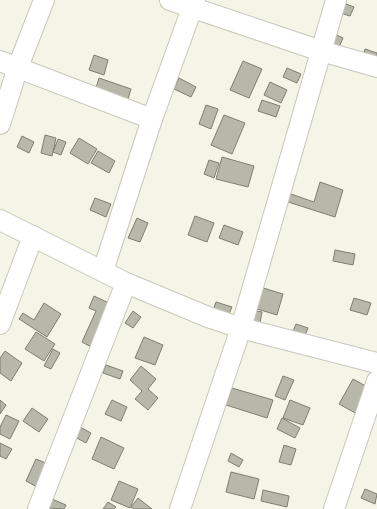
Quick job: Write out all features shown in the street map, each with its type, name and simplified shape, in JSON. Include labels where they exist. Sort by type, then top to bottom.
[{"type":"street","points":[[0,124],[9,64],[44,0]]},
{"type":"street","points":[[170,0],[194,4],[321,51],[377,67]]},
{"type":"street","points":[[180,509],[240,328],[336,0]]},
{"type":"street","points":[[103,271],[152,119],[194,4]]},
{"type":"street","points":[[9,64],[152,119]]},
{"type":"street","points":[[0,220],[126,283],[176,305],[240,328],[377,363]]},
{"type":"street","points":[[0,324],[33,236]]},
{"type":"street","points":[[38,509],[126,283]]},
{"type":"street","points":[[334,509],[377,381]]},
{"type":"building","points":[[341,2],[354,7],[350,16],[337,12]]},
{"type":"building","points":[[332,33],[343,38],[335,56]]},
{"type":"building","points":[[365,49],[377,53],[377,68],[361,63]]},
{"type":"building","points":[[94,55],[108,60],[104,75],[89,70]]},
{"type":"building","points":[[243,61],[262,69],[249,98],[230,90]]},
{"type":"building","points":[[287,68],[301,74],[297,83],[283,77]]},
{"type":"building","points":[[99,78],[131,89],[128,99],[96,88]]},
{"type":"building","points":[[179,78],[196,87],[191,97],[174,89]]},
{"type":"building","points":[[270,82],[287,90],[281,103],[264,95]]},
{"type":"building","points":[[262,100],[280,106],[276,117],[258,111]]},
{"type":"building","points":[[206,105],[218,109],[211,129],[199,124]]},
{"type":"building","points":[[224,115],[245,123],[232,154],[211,145]]},
{"type":"building","points":[[45,135],[56,138],[52,156],[41,153]]},
{"type":"building","points":[[22,136],[34,142],[29,153],[17,147]]},
{"type":"building","points":[[79,138],[97,149],[88,164],[70,153]]},
{"type":"building","points":[[58,139],[66,142],[61,155],[53,152]]},
{"type":"building","points":[[98,151],[115,161],[109,173],[91,163]]},
{"type":"building","points":[[222,157],[254,166],[248,187],[216,179]]},
{"type":"building","points":[[209,160],[219,163],[214,178],[204,174]]},
{"type":"building","points":[[320,182],[343,190],[335,217],[285,201],[288,193],[314,202]]},
{"type":"building","points":[[95,198],[111,204],[106,217],[90,210]]},
{"type":"building","points":[[195,216],[214,223],[207,242],[188,235]]},
{"type":"building","points":[[137,218],[148,223],[140,242],[128,238]]},
{"type":"building","points":[[224,225],[243,232],[238,245],[219,238]]},
{"type":"building","points":[[335,250],[355,254],[353,265],[333,261]]},
{"type":"building","points":[[260,287],[283,294],[277,315],[254,308]]},
{"type":"building","points":[[94,296],[113,305],[93,348],[82,342],[96,311],[89,308]]},
{"type":"building","points":[[354,298],[371,303],[367,315],[350,310]]},
{"type":"building","points":[[216,302],[232,307],[226,321],[211,316]]},
{"type":"building","points":[[44,303],[61,314],[47,337],[19,319],[23,313],[34,320]]},
{"type":"building","points":[[252,310],[262,312],[259,328],[249,326]]},
{"type":"building","points":[[133,311],[141,317],[133,328],[125,323]]},
{"type":"building","points":[[296,324],[308,328],[303,340],[291,336]]},
{"type":"building","points":[[36,332],[55,344],[44,361],[25,349]]},
{"type":"building","points":[[144,337],[163,345],[155,365],[135,358]]},
{"type":"building","points":[[53,349],[60,353],[51,369],[44,366]]},
{"type":"building","points":[[5,351],[22,363],[11,381],[0,373],[0,358]]},
{"type":"building","points":[[106,365],[123,371],[120,379],[103,373]]},
{"type":"building","points":[[141,366],[156,379],[148,389],[158,398],[148,410],[135,399],[142,391],[130,380]]},
{"type":"building","points":[[283,376],[294,380],[285,400],[275,396]]},
{"type":"building","points":[[353,379],[371,389],[357,414],[339,404]]},
{"type":"building","points":[[232,388],[273,400],[267,418],[226,405]]},
{"type":"building","points":[[0,400],[6,405],[0,414]]},
{"type":"building","points":[[112,400],[127,407],[121,421],[105,414]]},
{"type":"building","points":[[290,400],[310,408],[303,425],[283,418]]},
{"type":"building","points":[[32,408],[48,419],[39,432],[23,421]]},
{"type":"building","points":[[6,415],[19,421],[10,439],[0,434],[0,427]]},
{"type":"building","points":[[282,418],[300,428],[295,438],[277,429]]},
{"type":"building","points":[[80,427],[91,433],[86,443],[75,437]]},
{"type":"building","points":[[101,437],[124,448],[114,469],[92,459]]},
{"type":"building","points":[[0,443],[12,449],[6,459],[0,456]]},
{"type":"building","points":[[284,445],[296,449],[291,465],[279,462]]},
{"type":"building","points":[[231,453],[243,460],[239,467],[228,461]]},
{"type":"building","points":[[36,459],[48,464],[37,487],[26,481]]},
{"type":"building","points":[[231,472],[259,479],[254,499],[226,492]]},
{"type":"building","points":[[119,481],[138,489],[130,508],[111,500]]},
{"type":"building","points":[[365,489],[377,494],[375,504],[361,498]]},
{"type":"building","points":[[263,490],[289,496],[287,507],[261,501]]},
{"type":"building","points":[[138,498],[152,509],[134,509],[131,507]]},
{"type":"building","points":[[52,499],[66,505],[64,509],[49,508]]},
{"type":"building","points":[[108,502],[116,507],[114,509],[103,509]]}]
